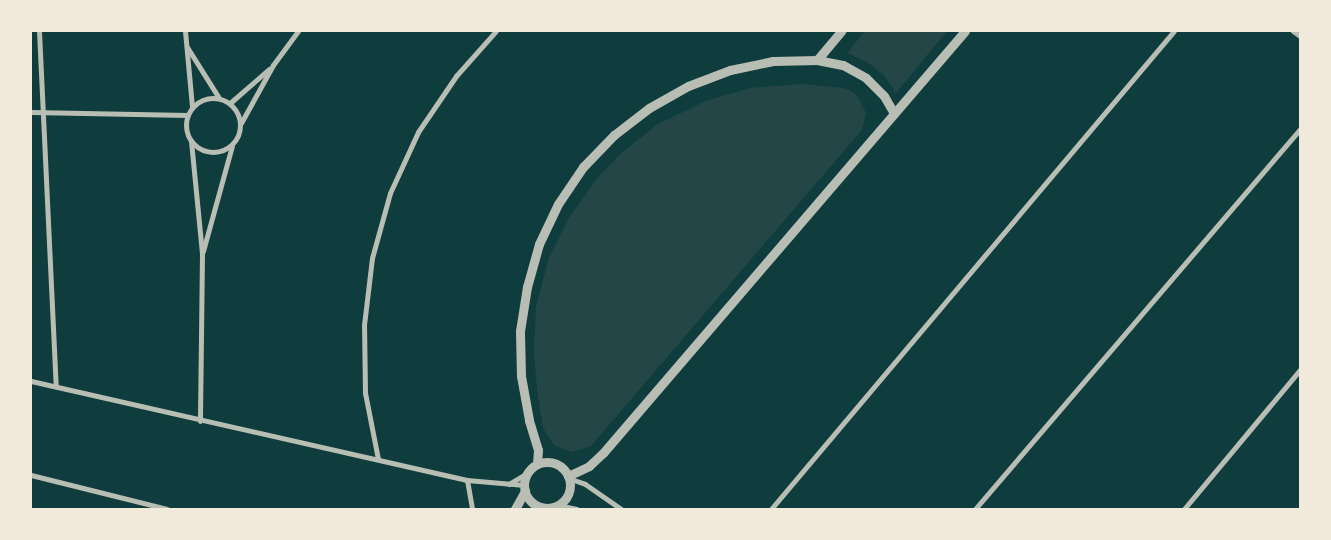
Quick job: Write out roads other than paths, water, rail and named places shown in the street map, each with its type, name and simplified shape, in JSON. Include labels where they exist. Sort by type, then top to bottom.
[{"type":"street","points":[[39,31],[56,387]]},
{"type":"street","points":[[185,31],[192,107]]},
{"type":"street","points":[[202,254],[232,146],[238,139],[241,123],[273,66],[298,31]]},
{"type":"street","points":[[378,460],[366,393],[365,374],[364,325],[372,258],[390,193],[418,132],[456,76],[496,31]]},
{"type":"street","points":[[818,60],[842,31]]},
{"type":"street","points":[[568,477],[589,466],[604,453],[965,31]]},
{"type":"street","points":[[771,509],[1174,31]]},
{"type":"street","points":[[1293,31],[1300,36]]},
{"type":"street","points":[[186,44],[219,98]]},
{"type":"street","points":[[537,464],[538,450],[529,420],[521,376],[520,331],[527,287],[540,244],[558,204],[583,168],[614,135],[649,108],[688,86],[730,70],[764,63],[818,60],[843,66],[866,78],[884,96],[894,113]]},
{"type":"street","points":[[230,103],[273,66]]},
{"type":"street","points":[[200,421],[202,254],[191,141],[186,124],[192,107],[200,101],[219,98],[230,103],[238,112],[241,123]]},
{"type":"street","points":[[31,112],[188,115]]},
{"type":"street","points":[[975,509],[1300,129]]},
{"type":"street","points":[[191,141],[197,147],[215,153],[232,146]]},
{"type":"street","points":[[1184,509],[1300,370]]},
{"type":"street","points":[[31,382],[467,480],[509,484],[524,488]]},
{"type":"street","points":[[509,484],[527,473],[537,464],[554,463],[562,468],[568,477],[569,490],[555,507]]},
{"type":"street","points":[[515,509],[524,488],[527,473]]},
{"type":"street","points":[[31,475],[167,509]]},
{"type":"street","points":[[568,477],[585,484],[621,509]]},
{"type":"street","points":[[467,480],[472,509]]},
{"type":"street","points":[[524,488],[528,498],[540,507],[576,509]]}]
